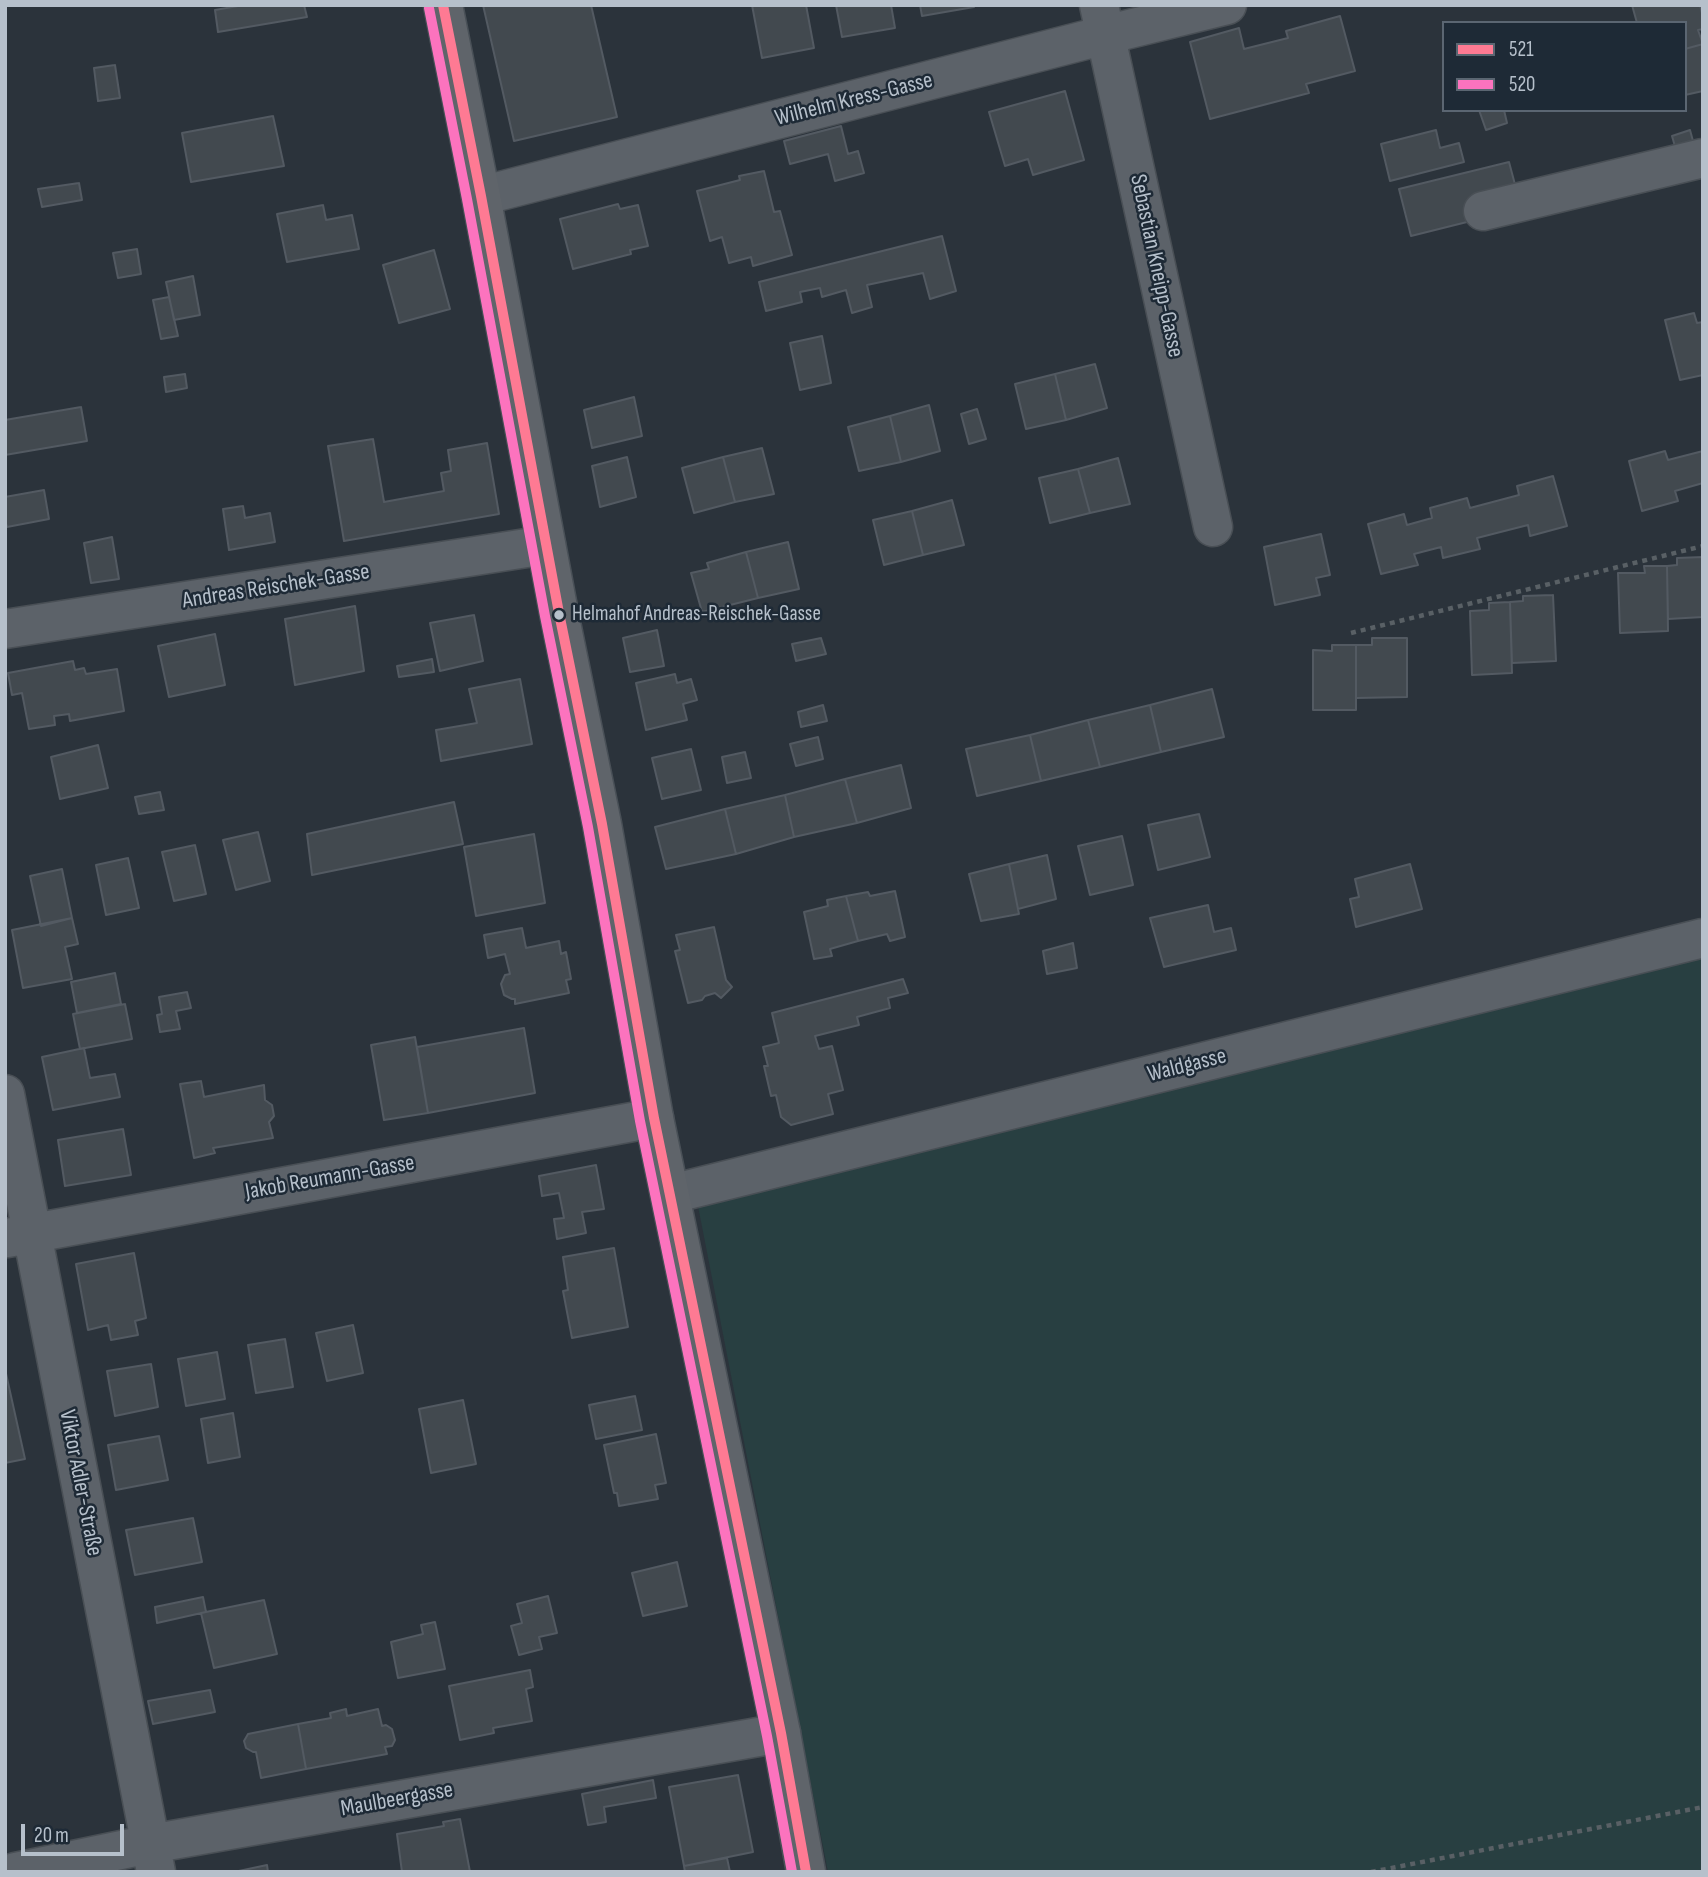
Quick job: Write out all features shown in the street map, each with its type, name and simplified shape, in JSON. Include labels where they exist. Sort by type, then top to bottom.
[{"type":"main road","points":[[443,5],[602,824],[654,1118],[806,1872]]},
{"type":"street","name":"Wilhelm Kress-Gasse","points":[[481,196],[1102,20],[1227,5]]},
{"type":"street","name":"Sebastian Kneipp-Gasse","points":[[1102,20],[1213,527]]},
{"type":"street","points":[[1483,211],[1703,158]]},
{"type":"street","name":"Andreas Reischek-Gasse","points":[[5,629],[546,545]]},
{"type":"street","name":"Waldgasse","points":[[671,1194],[1703,938]]},
{"type":"street","name":"Viktor Adler-Straße","points":[[5,1094],[18,1236],[153,1858]]},
{"type":"street","name":"Jakob Reumann-Gasse","points":[[18,1236],[654,1118]]},
{"type":"street","name":"Maulbeergasse","points":[[15,1872],[153,1858],[780,1733]]},
{"type":"path","points":[[1351,633],[1703,546]]},
{"type":"path","points":[[1371,1872],[1703,1807]]},
{"type":"green space","points":[[1703,952],[1703,1872],[828,1872],[697,1201]]},
{"type":"building","points":[[244,5],[304,5],[307,17],[218,32],[215,10]]},
{"type":"building","points":[[483,5],[591,5],[617,117],[514,141]]},
{"type":"building","points":[[752,5],[806,5],[814,48],[762,58]]},
{"type":"building","points":[[836,5],[891,5],[895,28],[842,37]]},
{"type":"building","points":[[920,5],[974,5],[974,7],[922,16]]},
{"type":"building","points":[[1632,5],[1700,5],[1703,29],[1698,30],[1703,44],[1687,48],[1687,21],[1636,21]]},
{"type":"building","points":[[1340,16],[1355,71],[1306,84],[1309,93],[1210,119],[1190,42],[1239,28],[1244,49],[1288,38],[1286,31]]},
{"type":"building","points":[[1703,44],[1703,91],[1687,95],[1687,48]]},
{"type":"building","points":[[115,65],[120,98],[98,101],[94,68]]},
{"type":"building","points":[[1065,91],[1084,160],[1033,175],[1028,159],[1005,166],[989,112]]},
{"type":"building","points":[[1480,112],[1504,112],[1507,123],[1486,130]]},
{"type":"building","points":[[273,116],[284,166],[191,182],[182,133]]},
{"type":"building","points":[[841,126],[848,154],[858,151],[864,173],[835,181],[828,154],[790,164],[784,141]]},
{"type":"building","points":[[1436,130],[1440,148],[1459,143],[1464,162],[1390,181],[1381,144]]},
{"type":"building","points":[[1690,130],[1696,152],[1678,157],[1672,136]]},
{"type":"building","points":[[1509,162],[1517,192],[1471,221],[1411,236],[1399,189]]},
{"type":"building","points":[[764,171],[774,212],[780,211],[792,255],[753,266],[751,257],[729,263],[722,237],[710,241],[697,191],[740,180],[739,176]]},
{"type":"building","points":[[79,183],[82,200],[42,207],[38,189]]},
{"type":"building","points":[[618,204],[620,209],[638,205],[648,246],[630,250],[631,254],[573,269],[560,219]]},
{"type":"building","points":[[323,205],[326,220],[352,215],[359,249],[287,262],[277,214]]},
{"type":"building","points":[[942,236],[956,291],[930,299],[923,273],[867,285],[872,307],[852,313],[846,290],[822,297],[820,288],[800,292],[802,302],[766,311],[759,282]]},
{"type":"building","points":[[137,249],[141,274],[118,278],[113,253]]},
{"type":"building","points":[[434,250],[450,309],[399,323],[383,265]]},
{"type":"building","points":[[193,276],[200,315],[174,320],[166,282]]},
{"type":"building","points":[[169,297],[178,336],[161,339],[153,300]]},
{"type":"building","points":[[1694,313],[1697,323],[1703,322],[1703,375],[1680,380],[1665,320]]},
{"type":"building","points":[[822,336],[831,383],[800,390],[790,343]]},
{"type":"building","points":[[1095,364],[1107,408],[1066,420],[1055,374]]},
{"type":"building","points":[[185,374],[187,388],[166,392],[164,377]]},
{"type":"building","points":[[1055,374],[1066,420],[1026,429],[1015,384]]},
{"type":"building","points":[[634,397],[642,436],[592,448],[584,410]]},
{"type":"building","points":[[929,405],[940,451],[901,462],[890,416]]},
{"type":"building","points":[[81,407],[87,441],[5,455],[5,420]]},
{"type":"building","points":[[977,409],[986,439],[969,444],[961,414]]},
{"type":"building","points":[[890,416],[901,462],[859,471],[848,427]]},
{"type":"building","points":[[373,439],[384,502],[444,491],[441,473],[451,471],[448,450],[487,443],[499,514],[344,541],[328,446]]},
{"type":"building","points":[[762,448],[774,494],[735,502],[723,457]]},
{"type":"building","points":[[1665,451],[1668,460],[1703,451],[1703,483],[1675,491],[1678,501],[1642,511],[1629,461]]},
{"type":"building","points":[[627,457],[636,497],[600,507],[592,466]]},
{"type":"building","points":[[723,457],[735,502],[694,513],[682,468]]},
{"type":"building","points":[[1118,458],[1130,504],[1090,513],[1078,469]]},
{"type":"building","points":[[1078,469],[1090,513],[1050,523],[1039,478]]},
{"type":"building","points":[[1553,476],[1567,526],[1530,536],[1528,525],[1477,538],[1480,549],[1443,558],[1441,547],[1414,554],[1418,565],[1381,574],[1368,524],[1404,514],[1407,525],[1432,518],[1430,508],[1467,498],[1470,508],[1519,495],[1517,486]]},
{"type":"building","points":[[44,490],[49,519],[7,527],[5,497]]},
{"type":"building","points":[[952,500],[964,545],[923,555],[912,511]]},
{"type":"building","points":[[243,506],[245,518],[270,513],[275,542],[229,550],[223,509]]},
{"type":"building","points":[[912,511],[923,555],[884,565],[873,520]]},
{"type":"building","points":[[1321,534],[1330,575],[1316,578],[1320,595],[1275,605],[1264,547]]},
{"type":"building","points":[[112,537],[119,579],[91,583],[84,543]]},
{"type":"building","points":[[788,542],[799,589],[758,598],[746,552]]},
{"type":"building","points":[[746,552],[758,598],[702,612],[691,573],[709,569],[707,563]]},
{"type":"building","points":[[1703,557],[1703,617],[1668,619],[1667,566],[1677,565],[1677,558]]},
{"type":"building","points":[[1644,566],[1667,566],[1668,631],[1620,633],[1618,573],[1645,573]]},
{"type":"building","points":[[1553,595],[1556,661],[1512,663],[1510,602],[1523,601],[1523,596]]},
{"type":"building","points":[[1510,602],[1512,673],[1472,675],[1470,611],[1489,610],[1489,603]]},
{"type":"building","points":[[355,606],[364,671],[295,685],[285,619]]},
{"type":"building","points":[[474,615],[483,661],[440,671],[430,623]]},
{"type":"building","points":[[657,630],[664,666],[630,672],[623,638]]},
{"type":"building","points":[[215,634],[225,685],[169,697],[158,646]]},
{"type":"building","points":[[821,638],[826,654],[796,661],[792,644]]},
{"type":"building","points":[[1372,638],[1407,638],[1407,697],[1356,698],[1356,645],[1372,645]]},
{"type":"building","points":[[1332,645],[1356,645],[1356,710],[1313,710],[1313,650],[1332,651]]},
{"type":"building","points":[[432,659],[434,672],[399,677],[397,666]]},
{"type":"building","points":[[73,661],[75,670],[84,668],[86,674],[117,669],[124,711],[70,721],[69,714],[54,716],[55,725],[29,729],[22,693],[12,695],[8,673]]},
{"type":"building","points":[[675,674],[677,683],[691,679],[697,700],[683,704],[687,720],[646,730],[636,683]]},
{"type":"building","points":[[520,679],[532,744],[441,761],[436,730],[477,723],[469,689]]},
{"type":"building","points":[[1212,689],[1224,737],[1161,752],[1150,705]]},
{"type":"building","points":[[823,705],[827,721],[801,727],[798,712]]},
{"type":"building","points":[[1150,705],[1161,752],[1100,767],[1088,720]]},
{"type":"building","points":[[1088,720],[1100,767],[1041,781],[1030,735]]},
{"type":"building","points":[[1030,735],[1041,781],[977,796],[966,749]]},
{"type":"building","points":[[818,737],[823,759],[796,766],[790,744]]},
{"type":"building","points":[[98,745],[108,788],[60,799],[51,757]]},
{"type":"building","points":[[691,749],[701,790],[662,799],[652,758]]},
{"type":"building","points":[[745,752],[751,778],[727,783],[722,757]]},
{"type":"building","points":[[901,765],[911,808],[857,823],[845,779]]},
{"type":"building","points":[[845,779],[857,823],[794,837],[785,795]]},
{"type":"building","points":[[160,792],[164,810],[139,814],[135,797]]},
{"type":"building","points":[[785,795],[794,837],[736,854],[725,809]]},
{"type":"building","points":[[454,802],[463,844],[312,875],[307,834]]},
{"type":"building","points":[[725,809],[736,854],[666,869],[655,827]]},
{"type":"building","points":[[1199,814],[1210,857],[1158,870],[1148,825]]},
{"type":"building","points":[[258,832],[270,881],[236,890],[223,840]]},
{"type":"building","points":[[534,834],[545,903],[476,916],[464,847]]},
{"type":"building","points":[[1122,836],[1133,885],[1090,895],[1078,846]]},
{"type":"building","points":[[195,845],[206,894],[174,901],[162,852]]},
{"type":"building","points":[[1047,855],[1056,899],[1018,909],[1009,864]]},
{"type":"building","points":[[128,858],[139,908],[106,915],[96,865]]},
{"type":"building","points":[[1009,864],[1019,914],[981,921],[969,874]]},
{"type":"building","points":[[1410,864],[1422,909],[1356,927],[1350,899],[1359,897],[1355,879]]},
{"type":"building","points":[[62,869],[72,918],[41,926],[30,876]]},
{"type":"building","points":[[895,891],[905,937],[890,941],[887,934],[858,941],[846,896],[868,892],[870,896]]},
{"type":"building","points":[[846,896],[858,941],[830,949],[832,956],[814,959],[804,912],[828,906],[827,900]]},
{"type":"building","points":[[1208,905],[1214,932],[1231,928],[1236,950],[1164,967],[1150,918]]},
{"type":"building","points":[[72,918],[78,944],[65,947],[72,979],[23,988],[12,930]]},
{"type":"building","points":[[714,927],[726,980],[732,987],[721,998],[715,993],[688,1003],[675,951],[680,950],[676,935]]},
{"type":"building","points":[[522,928],[526,948],[559,941],[561,954],[566,952],[571,979],[566,980],[569,993],[515,1004],[515,999],[504,995],[501,984],[505,975],[510,974],[505,954],[488,958],[484,935]]},
{"type":"building","points":[[1073,943],[1077,968],[1047,974],[1043,951]]},
{"type":"building","points":[[115,973],[121,1004],[77,1013],[71,982]]},
{"type":"building","points":[[903,979],[908,993],[888,998],[890,1008],[857,1017],[859,1025],[815,1036],[819,1049],[832,1046],[843,1090],[828,1094],[833,1114],[791,1125],[781,1117],[776,1095],[771,1096],[764,1066],[768,1066],[763,1047],[779,1043],[772,1013]]},
{"type":"building","points":[[187,992],[191,1008],[176,1011],[180,1029],[160,1032],[157,1015],[162,1014],[159,997]]},
{"type":"building","points":[[125,1004],[132,1039],[80,1049],[73,1014]]},
{"type":"building","points":[[524,1028],[535,1093],[428,1113],[417,1047]]},
{"type":"building","points":[[415,1037],[428,1113],[384,1120],[371,1045]]},
{"type":"building","points":[[84,1048],[90,1078],[115,1074],[120,1097],[53,1110],[42,1057]]},
{"type":"building","points":[[201,1081],[204,1097],[264,1085],[265,1100],[272,1105],[274,1116],[269,1122],[273,1138],[213,1148],[215,1153],[194,1158],[180,1084]]},
{"type":"building","points":[[123,1129],[131,1175],[65,1186],[58,1140]]},
{"type":"building","points":[[596,1165],[604,1209],[582,1212],[586,1233],[557,1239],[554,1219],[564,1218],[559,1193],[542,1196],[539,1176]]},
{"type":"building","points":[[614,1248],[628,1327],[572,1338],[563,1291],[568,1290],[563,1257]]},
{"type":"building","points":[[134,1253],[146,1318],[135,1321],[138,1335],[111,1340],[108,1325],[88,1330],[76,1264]]},
{"type":"building","points":[[353,1325],[363,1373],[327,1381],[316,1333]]},
{"type":"building","points":[[285,1339],[293,1387],[256,1393],[248,1345]]},
{"type":"building","points":[[217,1352],[225,1399],[186,1406],[178,1359]]},
{"type":"building","points":[[151,1364],[158,1407],[115,1416],[107,1371]]},
{"type":"building","points":[[5,1369],[25,1459],[5,1463]]},
{"type":"building","points":[[635,1396],[642,1430],[596,1439],[589,1405]]},
{"type":"building","points":[[463,1400],[476,1464],[431,1473],[419,1409]]},
{"type":"building","points":[[233,1413],[240,1457],[208,1463],[201,1419]]},
{"type":"building","points":[[656,1434],[666,1483],[655,1485],[658,1499],[619,1506],[604,1445]]},
{"type":"building","points":[[159,1436],[168,1480],[116,1490],[108,1445]]},
{"type":"building","points":[[193,1518],[202,1562],[135,1575],[126,1530]]},
{"type":"building","points":[[677,1562],[687,1606],[643,1616],[632,1573]]},
{"type":"building","points":[[548,1596],[557,1633],[539,1637],[542,1649],[519,1655],[511,1626],[522,1623],[517,1604]]},
{"type":"building","points":[[203,1597],[206,1612],[157,1623],[155,1607]]},
{"type":"building","points":[[264,1600],[277,1654],[214,1668],[201,1613]]},
{"type":"building","points":[[435,1622],[445,1669],[398,1678],[391,1642],[423,1634],[421,1625]]},
{"type":"building","points":[[530,1670],[533,1687],[526,1689],[532,1721],[493,1728],[494,1733],[460,1740],[449,1686]]},
{"type":"building","points":[[210,1690],[215,1712],[153,1724],[148,1701]]},
{"type":"building","points":[[346,1709],[347,1716],[378,1709],[382,1726],[386,1725],[392,1729],[395,1740],[392,1746],[385,1747],[387,1754],[306,1769],[298,1724],[331,1718],[330,1713]]},
{"type":"building","points":[[298,1724],[306,1769],[261,1778],[256,1752],[246,1748],[244,1741],[248,1734]]},
{"type":"building","points":[[738,1775],[753,1852],[684,1866],[669,1787]]},
{"type":"building","points":[[653,1780],[656,1798],[604,1807],[606,1822],[588,1825],[582,1794]]},
{"type":"building","points":[[460,1819],[470,1872],[402,1872],[397,1834],[444,1826],[443,1822]]},
{"type":"building","points":[[727,1858],[730,1872],[685,1872],[684,1866]]},
{"type":"building","points":[[267,1865],[268,1872],[234,1872]]},
{"type":"transit line","name":"521","points":[[443,5],[602,824],[654,1118],[781,1733],[806,1872]]},
{"type":"transit line","name":"520","points":[[429,8],[588,827],[640,1121],[767,1736],[792,1872]]},
{"type":"place","name":"Helmahof Andreas-Reischek-Gasse","points":[[559,615]]}]
